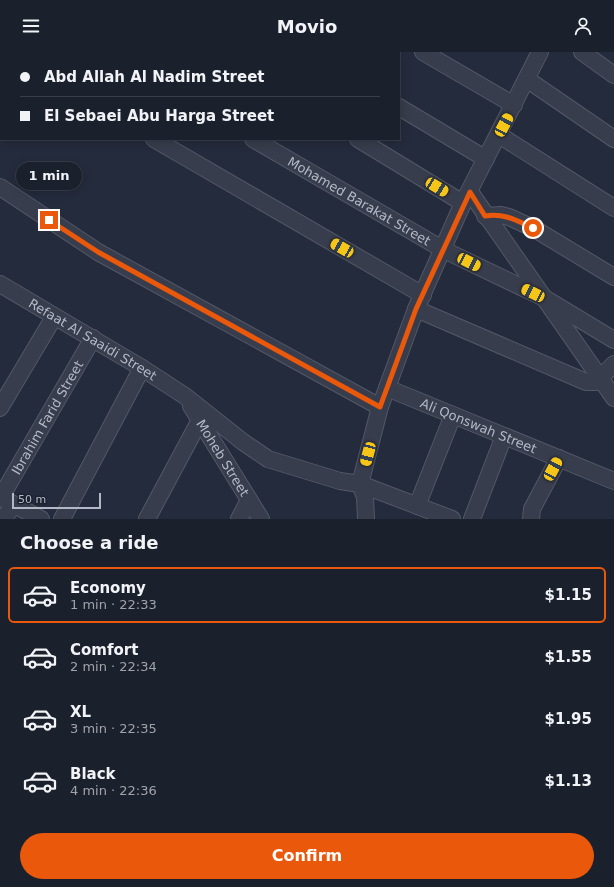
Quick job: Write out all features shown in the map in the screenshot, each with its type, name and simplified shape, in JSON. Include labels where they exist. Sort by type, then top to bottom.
[{"type":"street","points":[[423,52],[514,106]]},
{"type":"street","points":[[366,519],[365,497],[360,484],[380,407],[387,388],[420,302],[466,197],[528,80],[540,52]]},
{"type":"street","points":[[582,52],[614,75]]},
{"type":"street","points":[[528,80],[614,139]]},
{"type":"street","points":[[400,108],[486,159]]},
{"type":"street","points":[[499,134],[614,208]]},
{"type":"street","points":[[156,140],[420,302],[586,382],[596,382],[614,364]]},
{"type":"street","name":"Mohamed Barakat Street","points":[[255,140],[444,250],[546,299],[614,340]]},
{"type":"street","points":[[360,140],[466,197],[485,216],[546,299],[614,398]]},
{"type":"street","points":[[0,188],[98,252],[380,407]]},
{"type":"street","points":[[485,216],[501,215],[533,228],[614,277]]},
{"type":"street","name":"Refaat Al Saaidi Street","points":[[2,291],[93,338],[142,368],[185,396],[243,442],[268,459],[340,481],[360,484],[452,519]]},
{"type":"street","points":[[0,408],[54,317]]},
{"type":"street","name":"Ibrahim Farid Street","points":[[3,519],[5,500],[93,338]]},
{"type":"street","points":[[62,519],[142,368]]},
{"type":"street","name":"Ali Qonswah Street","points":[[387,388],[614,481]]},
{"type":"street","name":"Moheb Street","points":[[185,396],[261,519]]},
{"type":"street","points":[[417,506],[453,415]]},
{"type":"street","points":[[147,519],[200,420]]},
{"type":"street","points":[[472,519],[504,436]]},
{"type":"street","points":[[532,519],[532,509],[559,458]]},
{"type":"street","points":[[5,500],[41,519]]},
{"type":"street","points":[[239,519],[249,500]]},
{"type":"route","points":[[49,220],[98,252],[380,407],[416,309],[444,250],[463,203],[470,192],[485,216],[501,215],[509,217],[533,228]]}]
